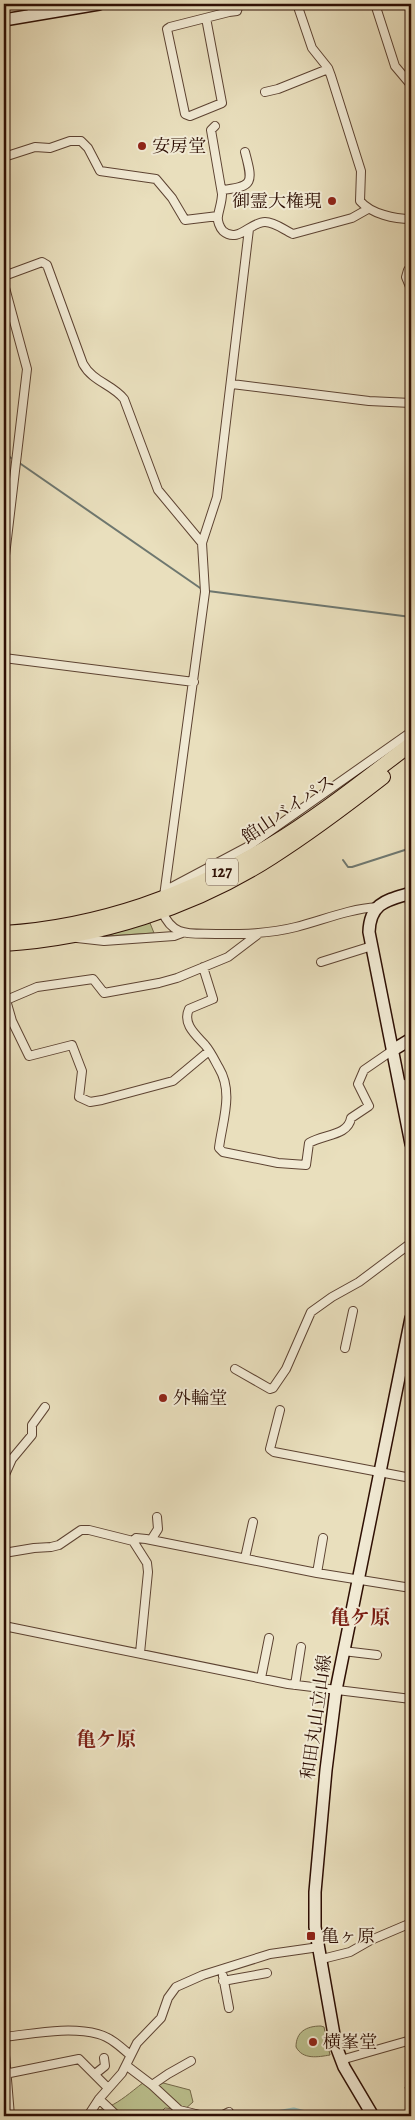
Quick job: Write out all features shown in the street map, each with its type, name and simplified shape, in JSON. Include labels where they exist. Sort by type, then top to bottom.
[{"type":"highway","name":"館山バイパス","points":[[4,944],[64,937],[114,926],[268,847],[315,816],[411,744]]},
{"type":"highway","name":"館山バイパス","points":[[4,933],[84,922],[224,883],[270,859],[326,820],[411,756]]},
{"type":"main road","points":[[4,20],[32,9],[99,4]]},
{"type":"main road","points":[[410,893],[388,900],[377,907],[370,924],[372,946],[392,1050],[406,1084],[411,1144]]},
{"type":"main road","points":[[392,1050],[411,1039]]},
{"type":"main road","name":"和田丸山立山線","points":[[373,2116],[341,2060],[334,2033],[315,1913],[316,1878],[336,1690],[411,1318]]},
{"type":"street","points":[[206,18],[222,103],[190,116],[185,114],[167,29],[206,18],[237,10],[239,4]]},
{"type":"street","points":[[297,4],[312,48],[328,69],[361,171],[360,201],[368,208],[386,216],[411,219]]},
{"type":"street","points":[[375,4],[395,66],[411,85]]},
{"type":"street","points":[[265,92],[278,89],[328,69]]},
{"type":"street","points":[[215,126],[211,130],[222,190],[222,203],[218,216],[221,228],[228,234],[236,235],[249,229],[254,224],[265,222],[275,223],[283,230],[293,234],[352,218],[368,208]]},
{"type":"street","points":[[4,157],[35,147],[50,148],[70,141],[81,141],[88,148],[100,171],[156,179],[172,198],[185,220],[218,216]]},
{"type":"street","points":[[222,190],[239,189],[245,187],[249,182],[250,169],[245,152]]},
{"type":"street","points":[[182,933],[167,923],[164,900],[205,590],[202,543],[217,498],[249,229]]},
{"type":"street","points":[[4,276],[42,262],[47,265],[88,374],[120,394],[124,399],[158,490],[202,543]]},
{"type":"street","points":[[411,269],[408,270],[406,277],[411,289]]},
{"type":"street","points":[[4,284],[27,369],[4,564]]},
{"type":"street","points":[[232,384],[370,401],[411,403]]},
{"type":"street","points":[[4,658],[194,682]]},
{"type":"street","points":[[164,900],[249,846],[411,732]]},
{"type":"street","points":[[410,893],[411,916]]},
{"type":"street","points":[[64,937],[104,941],[174,936],[182,933],[257,935],[295,927],[362,908],[377,907]]},
{"type":"street","points":[[209,1051],[173,1081],[117,1097],[90,1102],[79,1097],[82,1071],[72,1045],[29,1056],[12,1021],[5,1000],[37,987],[93,979],[104,993],[159,983],[228,957],[257,935]]},
{"type":"street","points":[[321,962],[372,946]]},
{"type":"street","points":[[203,967],[213,999],[189,1009],[187,1014],[190,1029],[209,1051],[221,1070],[228,1099],[219,1148],[224,1152],[291,1165],[306,1165],[309,1143],[319,1137],[343,1131],[350,1126],[351,1118],[369,1106],[358,1084],[364,1070],[392,1050]]},
{"type":"street","points":[[236,1368],[270,1389],[273,1388],[286,1369],[310,1312],[359,1282],[411,1243]]},
{"type":"street","points":[[346,1348],[353,1312]]},
{"type":"street","points":[[4,1477],[12,1459],[32,1435],[32,1425],[45,1406]]},
{"type":"street","points":[[280,1410],[270,1449],[274,1452],[411,1478]]},
{"type":"street","points":[[151,1540],[158,1530],[157,1517]]},
{"type":"street","points":[[245,1558],[253,1522]]},
{"type":"street","points":[[4,1553],[59,1545],[81,1530],[133,1541],[147,1563],[148,1572],[140,1653]]},
{"type":"street","points":[[133,1541],[136,1538],[151,1540],[358,1580],[411,1588]]},
{"type":"street","points":[[317,1572],[323,1538]]},
{"type":"street","points":[[4,1626],[294,1685],[411,1699]]},
{"type":"street","points":[[261,1678],[270,1638]]},
{"type":"street","points":[[294,1685],[301,1647]]},
{"type":"street","points":[[343,1651],[377,1655]]},
{"type":"street","points":[[322,1959],[350,1952],[371,1940],[411,1924]]},
{"type":"street","points":[[88,2116],[99,2099],[127,2066],[130,2055],[137,2043],[161,2018],[168,1998],[176,1987],[222,1969],[270,1954],[319,1947]]},
{"type":"street","points":[[222,1969],[229,2008]]},
{"type":"street","points":[[224,1981],[267,1973]]},
{"type":"street","points":[[4,2037],[66,2031],[97,2034],[119,2045],[130,2055]]},
{"type":"street","points":[[341,2060],[411,2040]]},
{"type":"street","points":[[4,2043],[7,2066],[5,2074],[6,2101],[10,2116]]},
{"type":"street","points":[[95,2074],[104,2066],[104,2058]]},
{"type":"street","points":[[5,2074],[26,2071],[74,2059],[82,2061],[108,2088]]},
{"type":"street","points":[[152,2085],[168,2074],[192,2062]]},
{"type":"street","points":[[127,2066],[152,2085],[178,2110],[204,2116]]},
{"type":"street","points":[[99,2099],[117,2116]]},
{"type":"street","points":[[221,2116],[229,2112]]},
{"type":"green space","points":[[150,923],[154,933],[106,936]]},
{"type":"green space","points":[[311,2027],[324,2027],[330,2055],[311,2057],[299,2051],[296,2047],[296,2042],[300,2034]]},
{"type":"green space","points":[[148,2079],[190,2090],[193,2102],[184,2110],[165,2108],[157,2116],[68,2116],[72,2111],[96,2111],[105,2108]]},
{"type":"green space","points":[[411,2084],[411,2116],[405,2087]]},
{"type":"waterway","points":[[4,453],[14,460]]},
{"type":"waterway","points":[[18,462],[203,590]]},
{"type":"waterway","points":[[208,591],[411,617]]},
{"type":"waterway","points":[[343,860],[348,867],[352,867],[411,848]]},
{"type":"waterway","points":[[277,2116],[294,2113],[305,2116]]},
{"type":"place","name":"安房堂","points":[[142,146]]},
{"type":"place","name":"御霊大権現","points":[[332,201]]},
{"type":"place","name":"外輪堂","points":[[163,1398]]},
{"type":"place","name":"亀ヶ原","points":[[311,1936]]},
{"type":"place","name":"横峯堂","points":[[313,2042]]},
{"type":"district","name":"亀ケ原","points":[[360,1617]]},
{"type":"district","name":"亀ケ原","points":[[106,1739]]}]
